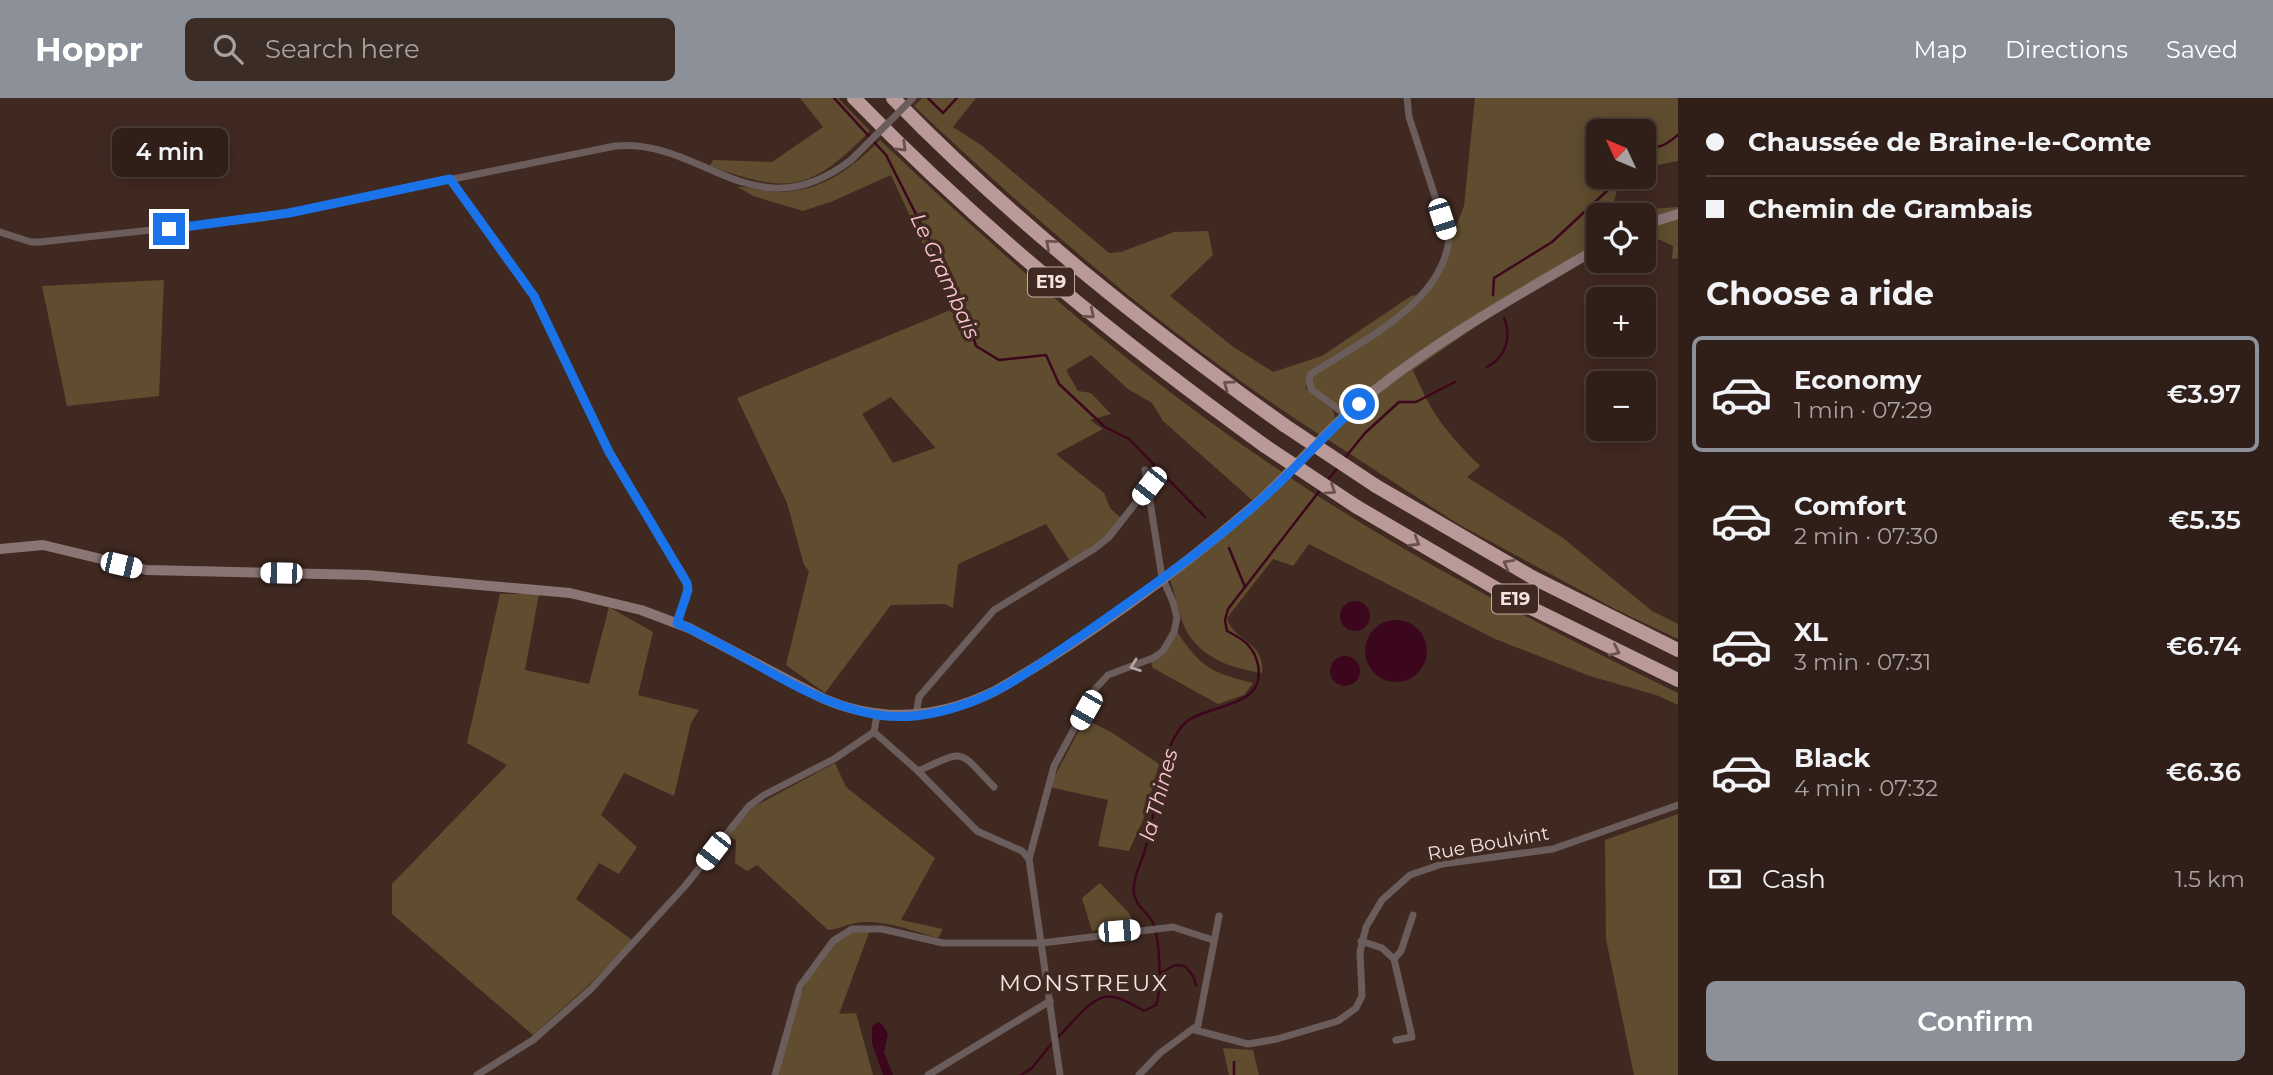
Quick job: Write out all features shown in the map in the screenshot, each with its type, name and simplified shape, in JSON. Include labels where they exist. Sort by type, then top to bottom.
[{"type":"highway","name":"E19","points":[[854,98],[949,192],[1030,265],[1106,328],[1265,446],[1357,507],[1519,601],[1678,680]]},
{"type":"highway","name":"E19","points":[[893,98],[976,180],[1114,299],[1284,425],[1376,486],[1532,577],[1678,650]]},
{"type":"main road","points":[[1656,221],[1678,214]]},
{"type":"main road","points":[[0,549],[43,545],[80,552],[136,569],[156,571],[367,575],[538,588],[605,600],[677,623],[822,698],[877,715],[916,716],[955,708],[995,691],[1055,653],[1162,577],[1251,508],[1372,392],[1435,347],[1586,255]]},
{"type":"street","points":[[0,232],[31,242],[122,235],[262,218],[525,162],[632,144],[657,149],[735,180],[773,188],[797,188],[817,182],[851,160],[913,98]]},
{"type":"street","points":[[1346,415],[1311,389],[1311,374],[1358,345],[1423,293],[1438,272],[1448,245],[1449,239],[1409,117],[1407,98]]},
{"type":"street","points":[[450,179],[534,296],[609,452],[687,583],[688,590],[677,623]]},
{"type":"street","points":[[1060,1075],[1029,859],[1054,766],[1096,688],[1108,675],[1139,665],[1163,650],[1174,632],[1177,618],[1162,577],[1145,470]]},
{"type":"street","points":[[916,716],[919,697],[994,610],[1094,550],[1109,537],[1149,486]]},
{"type":"street","points":[[477,1075],[533,1040],[591,989],[685,886],[749,806],[874,732],[877,715]]},
{"type":"street","points":[[874,732],[918,771],[977,831],[1022,851],[1029,859]]},
{"type":"street","points":[[918,771],[956,754],[963,756],[994,787]]},
{"type":"street","name":"Rue Boulvint","points":[[1195,1030],[1243,1044],[1258,1043],[1347,1017],[1362,996],[1361,941],[1366,927],[1382,900],[1410,875],[1427,868],[1553,849],[1678,805]]},
{"type":"street","points":[[1394,959],[1401,951],[1413,915]]},
{"type":"street","points":[[1139,1075],[1160,1054],[1195,1030],[1198,1025],[1219,916]]},
{"type":"street","points":[[775,1075],[800,986],[833,941],[844,932],[869,928],[943,943],[1042,943],[1154,928],[1181,928],[1213,940]]},
{"type":"street","points":[[1361,941],[1382,948],[1394,959],[1412,1037],[1396,1040]]},
{"type":"street","points":[[928,1075],[1050,1002]]},
{"type":"shaded area","points":[[800,98],[838,98],[870,131],[831,166],[798,182],[761,181],[710,166],[713,160],[772,162],[823,127]]},
{"type":"shaded area","points":[[922,98],[976,98],[953,127],[981,145],[1109,253],[1121,252],[1174,232],[1208,231],[1213,255],[1170,296],[1232,346],[1273,372],[1322,356],[1411,296],[1417,295],[1438,272],[1464,206],[1475,98],[1678,98],[1678,161],[1656,165],[1656,119],[1586,119],[1586,189],[1618,189],[1613,203],[1586,203],[1586,250],[1413,370],[1440,422],[1480,466],[1467,477],[1563,538],[1652,611],[1678,624],[1678,639],[1617,610],[1458,524],[1327,439],[1346,415],[1306,381],[1306,389],[1333,410],[1335,418],[1320,435],[1266,399],[1160,321],[1110,280],[1010,195],[914,106]]},
{"type":"shaded area","points":[[880,140],[975,229],[1074,315],[1176,396],[1282,472],[1252,500],[1163,421],[1152,403],[1128,389],[1091,355],[1066,370],[1078,391],[1091,393],[1111,414],[1090,420],[1103,429],[1056,454],[1104,493],[1110,508],[1122,519],[1108,535],[1070,561],[1046,524],[958,564],[953,608],[945,604],[891,605],[825,693],[786,665],[809,571],[804,565],[787,503],[737,398],[953,309],[891,175],[833,201],[803,211],[753,196],[738,187],[775,192],[806,189],[833,178]],"holes":[[[891,397],[935,447],[893,463],[862,414]]]},
{"type":"shaded area","points":[[1678,207],[1678,258],[1672,259],[1673,246],[1656,240],[1656,209]]},
{"type":"shaded area","points":[[164,280],[159,396],[67,406],[42,286]]},
{"type":"shaded area","points":[[1289,477],[1383,536],[1479,591],[1678,693],[1678,705],[1656,695],[1590,676],[1495,639],[1309,544],[1293,566],[1273,559],[1227,618],[1235,632],[1259,654],[1262,673],[1218,660],[1199,647],[1185,628],[1170,580],[1242,522]]},
{"type":"shaded area","points":[[500,594],[539,594],[525,670],[589,684],[609,607],[653,632],[638,695],[699,710],[691,723],[674,796],[624,773],[601,815],[637,847],[619,874],[599,863],[576,899],[632,940],[592,982],[533,1035],[392,914],[392,884],[507,765],[467,743]]},
{"type":"shaded area","points":[[1355,601],[1366,605],[1370,616],[1366,627],[1355,631],[1344,627],[1340,616],[1344,605]]},
{"type":"shaded area","points":[[1396,620],[1418,629],[1427,651],[1418,673],[1396,682],[1374,673],[1365,651],[1374,629]]},
{"type":"shaded area","points":[[1177,632],[1194,654],[1209,667],[1227,676],[1253,683],[1244,695],[1218,704],[1153,668],[1151,663],[1166,653]]},
{"type":"shaded area","points":[[1345,656],[1356,660],[1360,671],[1356,682],[1345,686],[1334,682],[1330,671],[1334,660]]},
{"type":"shaded area","points":[[1085,719],[1111,732],[1159,764],[1143,820],[1129,851],[1098,846],[1108,800],[1049,787]]},
{"type":"shaded area","points":[[835,763],[846,787],[935,858],[901,920],[943,929],[938,938],[876,922],[855,923],[828,930],[757,865],[747,871],[735,863],[736,840],[728,837],[753,807]]},
{"type":"shaded area","points":[[1678,814],[1678,1075],[1634,1075],[1606,939],[1605,840]]},
{"type":"shaded area","points":[[1100,883],[1128,912],[1136,925],[1092,931],[1082,898]]},
{"type":"shaded area","points":[[870,930],[839,1014],[856,1013],[873,1075],[778,1075],[793,1017],[809,976],[820,958],[833,943],[848,933]]},
{"type":"shaded area","points":[[878,1022],[888,1034],[884,1052],[893,1075],[883,1075],[872,1043],[872,1026]]},
{"type":"shaded area","points":[[1223,1048],[1253,1050],[1259,1075],[1229,1075]]},
{"type":"waterway","name":"Le Grambais","points":[[834,98],[886,155],[964,309],[976,346],[999,360],[1046,355],[1059,384],[1105,427],[1129,439],[1205,517]]},
{"type":"waterway","points":[[928,98],[943,113],[957,98]]},
{"type":"waterway","name":"la Thines","points":[[1656,147],[1666,144],[1678,135]]},
{"type":"waterway","name":"la Thines","points":[[1493,295],[1494,278],[1552,242],[1609,189]]},
{"type":"waterway","name":"la Thines","points":[[1487,367],[1499,358],[1506,346],[1504,318]]},
{"type":"waterway","name":"la Thines","points":[[1344,459],[1365,433],[1399,402],[1416,402],[1455,382]]},
{"type":"waterway","name":"la Thines","points":[[1327,481],[1338,467]]},
{"type":"waterway","name":"la Thines","points":[[1057,1038],[1098,999],[1122,999],[1144,1011],[1156,1005],[1159,976],[1157,938],[1152,921],[1137,902],[1134,889],[1166,757],[1175,736],[1186,722],[1195,716],[1245,698],[1254,690],[1258,679],[1256,658],[1247,644],[1227,631],[1225,620],[1228,609],[1321,489]]},
{"type":"waterway","name":"Le Grambais","points":[[1229,548],[1245,587]]},
{"type":"waterway","points":[[1161,973],[1175,965],[1185,966],[1196,985]]},
{"type":"waterway","name":"la Thines","points":[[1021,1075],[1032,1068],[1052,1043]]},
{"type":"waterway","points":[[1234,1062],[1234,1075]]},
{"type":"district","name":"MONSTREUX","points":[[1084,983]]},
{"type":"route","points":[[169,229],[262,218],[450,179],[534,296],[609,452],[687,583],[688,590],[677,623],[822,698],[845,707],[883,716],[916,716],[955,708],[995,691],[1045,660],[1107,618],[1224,531],[1280,482],[1359,404]]}]
